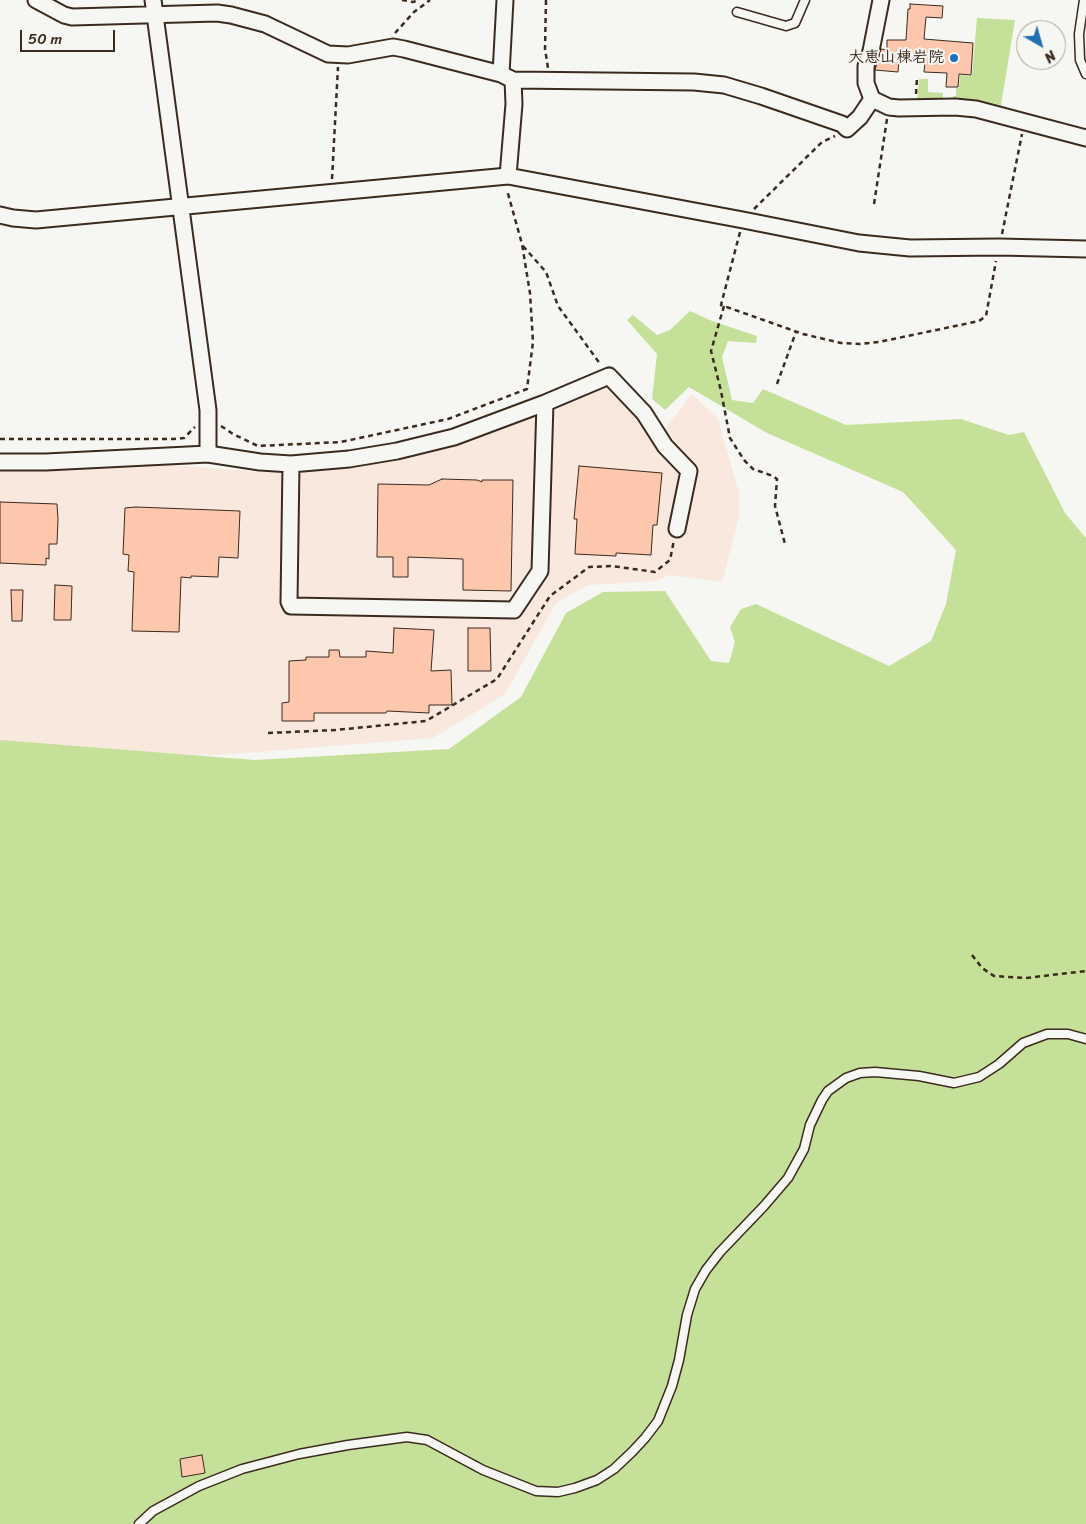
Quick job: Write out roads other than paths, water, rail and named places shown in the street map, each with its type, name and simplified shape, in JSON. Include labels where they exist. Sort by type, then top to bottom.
[{"type":"street","points":[[36,0],[72,18],[153,7],[231,15],[265,24],[328,54],[348,55],[382,49],[404,49],[507,77],[550,80],[694,82],[724,85],[842,124],[847,129],[860,117],[872,99]]},
{"type":"street","points":[[505,0],[507,77],[514,104],[508,176]]},
{"type":"street","points":[[881,0],[871,51],[866,66],[866,84],[872,99],[889,106],[976,109],[1086,138]]},
{"type":"street","points":[[153,7],[208,410],[208,454]]},
{"type":"street","points":[[0,215],[36,220],[508,176],[743,220],[858,244],[910,248],[1086,248]]},
{"type":"street","points":[[0,462],[46,462],[208,454],[260,462],[291,464],[349,459],[397,451],[454,438],[609,376],[644,414],[665,446],[689,471],[677,529]]},
{"type":"street","points":[[291,464],[289,602],[291,606],[514,610],[540,571],[545,403]]},
{"type":"lane","points":[[737,12],[786,26],[795,23],[805,0]]},
{"type":"lane","points":[[1084,0],[1079,34],[1080,60],[1086,74]]},
{"type":"lane","points":[[139,1524],[153,1512],[199,1486],[242,1469],[299,1454],[407,1437],[427,1440],[483,1470],[536,1491],[558,1492],[597,1480],[632,1452],[646,1438],[658,1421],[672,1386],[687,1315],[695,1289],[706,1270],[720,1252],[788,1178],[804,1149],[810,1125],[828,1091],[846,1078],[860,1073],[875,1072],[919,1076],[954,1082],[979,1077],[999,1064],[1023,1043],[1047,1034],[1068,1034],[1086,1039]]},
{"type":"place","name":"大恵山棟岩院","points":[[954,58]]}]
